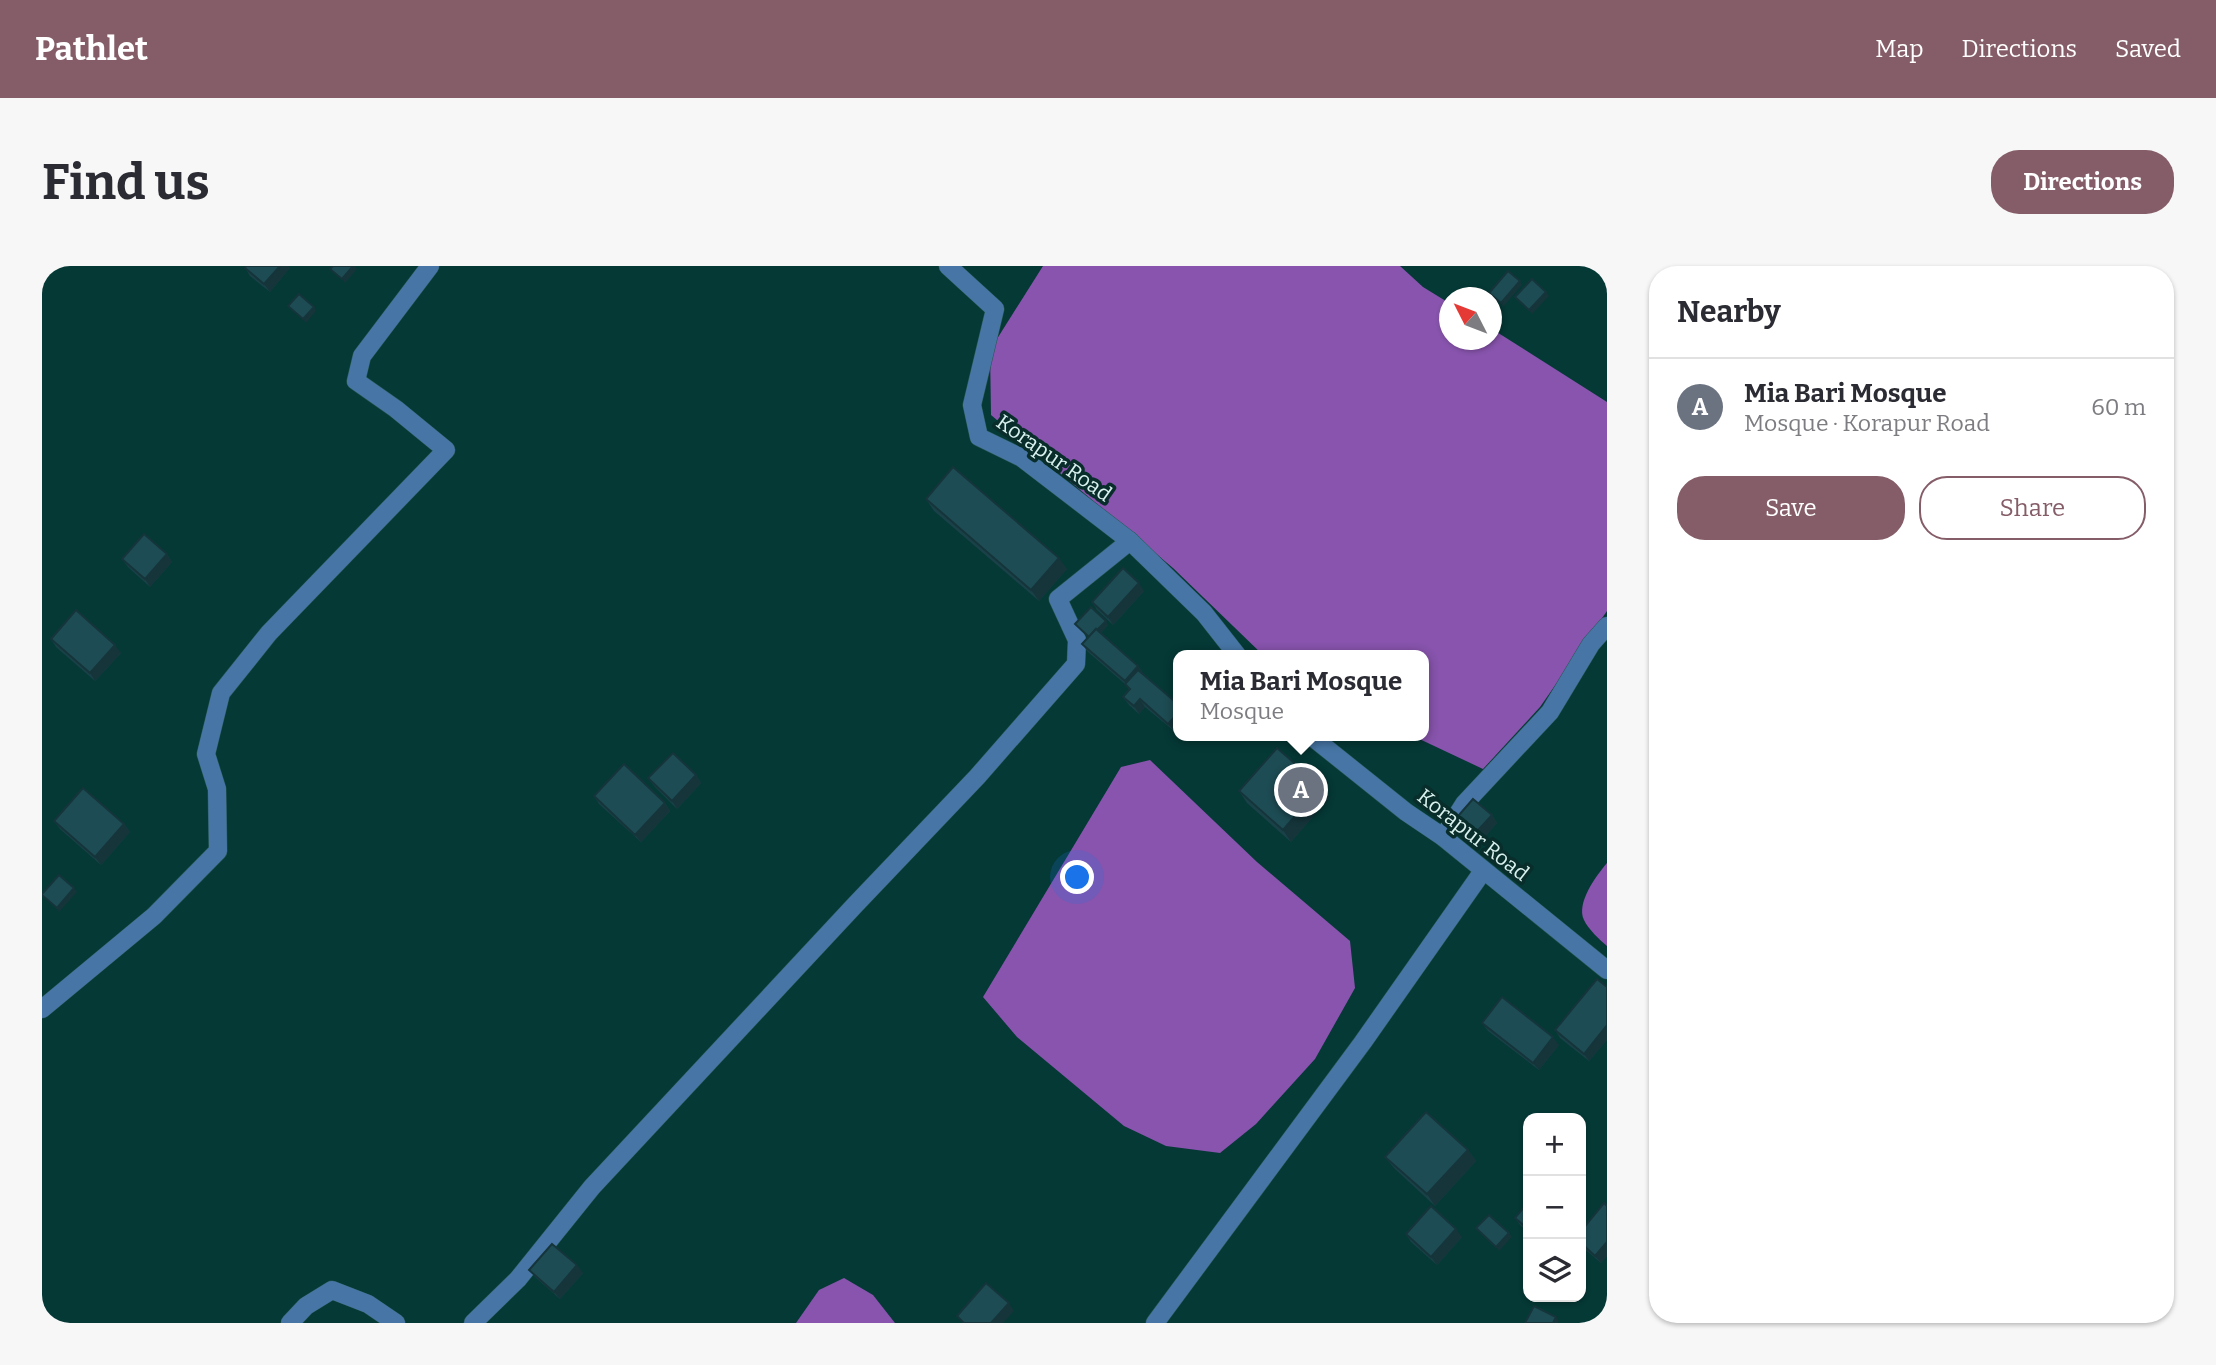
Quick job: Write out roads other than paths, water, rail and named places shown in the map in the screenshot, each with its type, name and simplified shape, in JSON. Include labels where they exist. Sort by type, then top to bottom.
[{"type":"street","points":[[42,1009],[154,916],[218,851],[217,789],[206,754],[221,693],[269,634],[446,450],[396,409],[356,381],[362,356],[430,266]]},
{"type":"street","name":"Korapur Road","points":[[948,266],[995,309],[972,405],[979,437],[1022,458],[1130,541],[1204,613],[1233,650]]},
{"type":"street","points":[[472,1323],[518,1279],[592,1188],[977,777],[1076,664],[1077,640],[1058,598],[1130,541]]},
{"type":"street","points":[[1443,837],[1465,804],[1550,712],[1591,644],[1607,626]]},
{"type":"street","name":"Korapur Road","points":[[1317,741],[1406,812],[1443,837],[1607,970]]},
{"type":"street","points":[[1155,1323],[1363,1042],[1483,871]]},
{"type":"street","points":[[290,1323],[306,1306],[332,1290],[368,1304],[396,1323]]},
{"type":"place","name":"Mia Bari Mosque","points":[[1301,790]]}]
